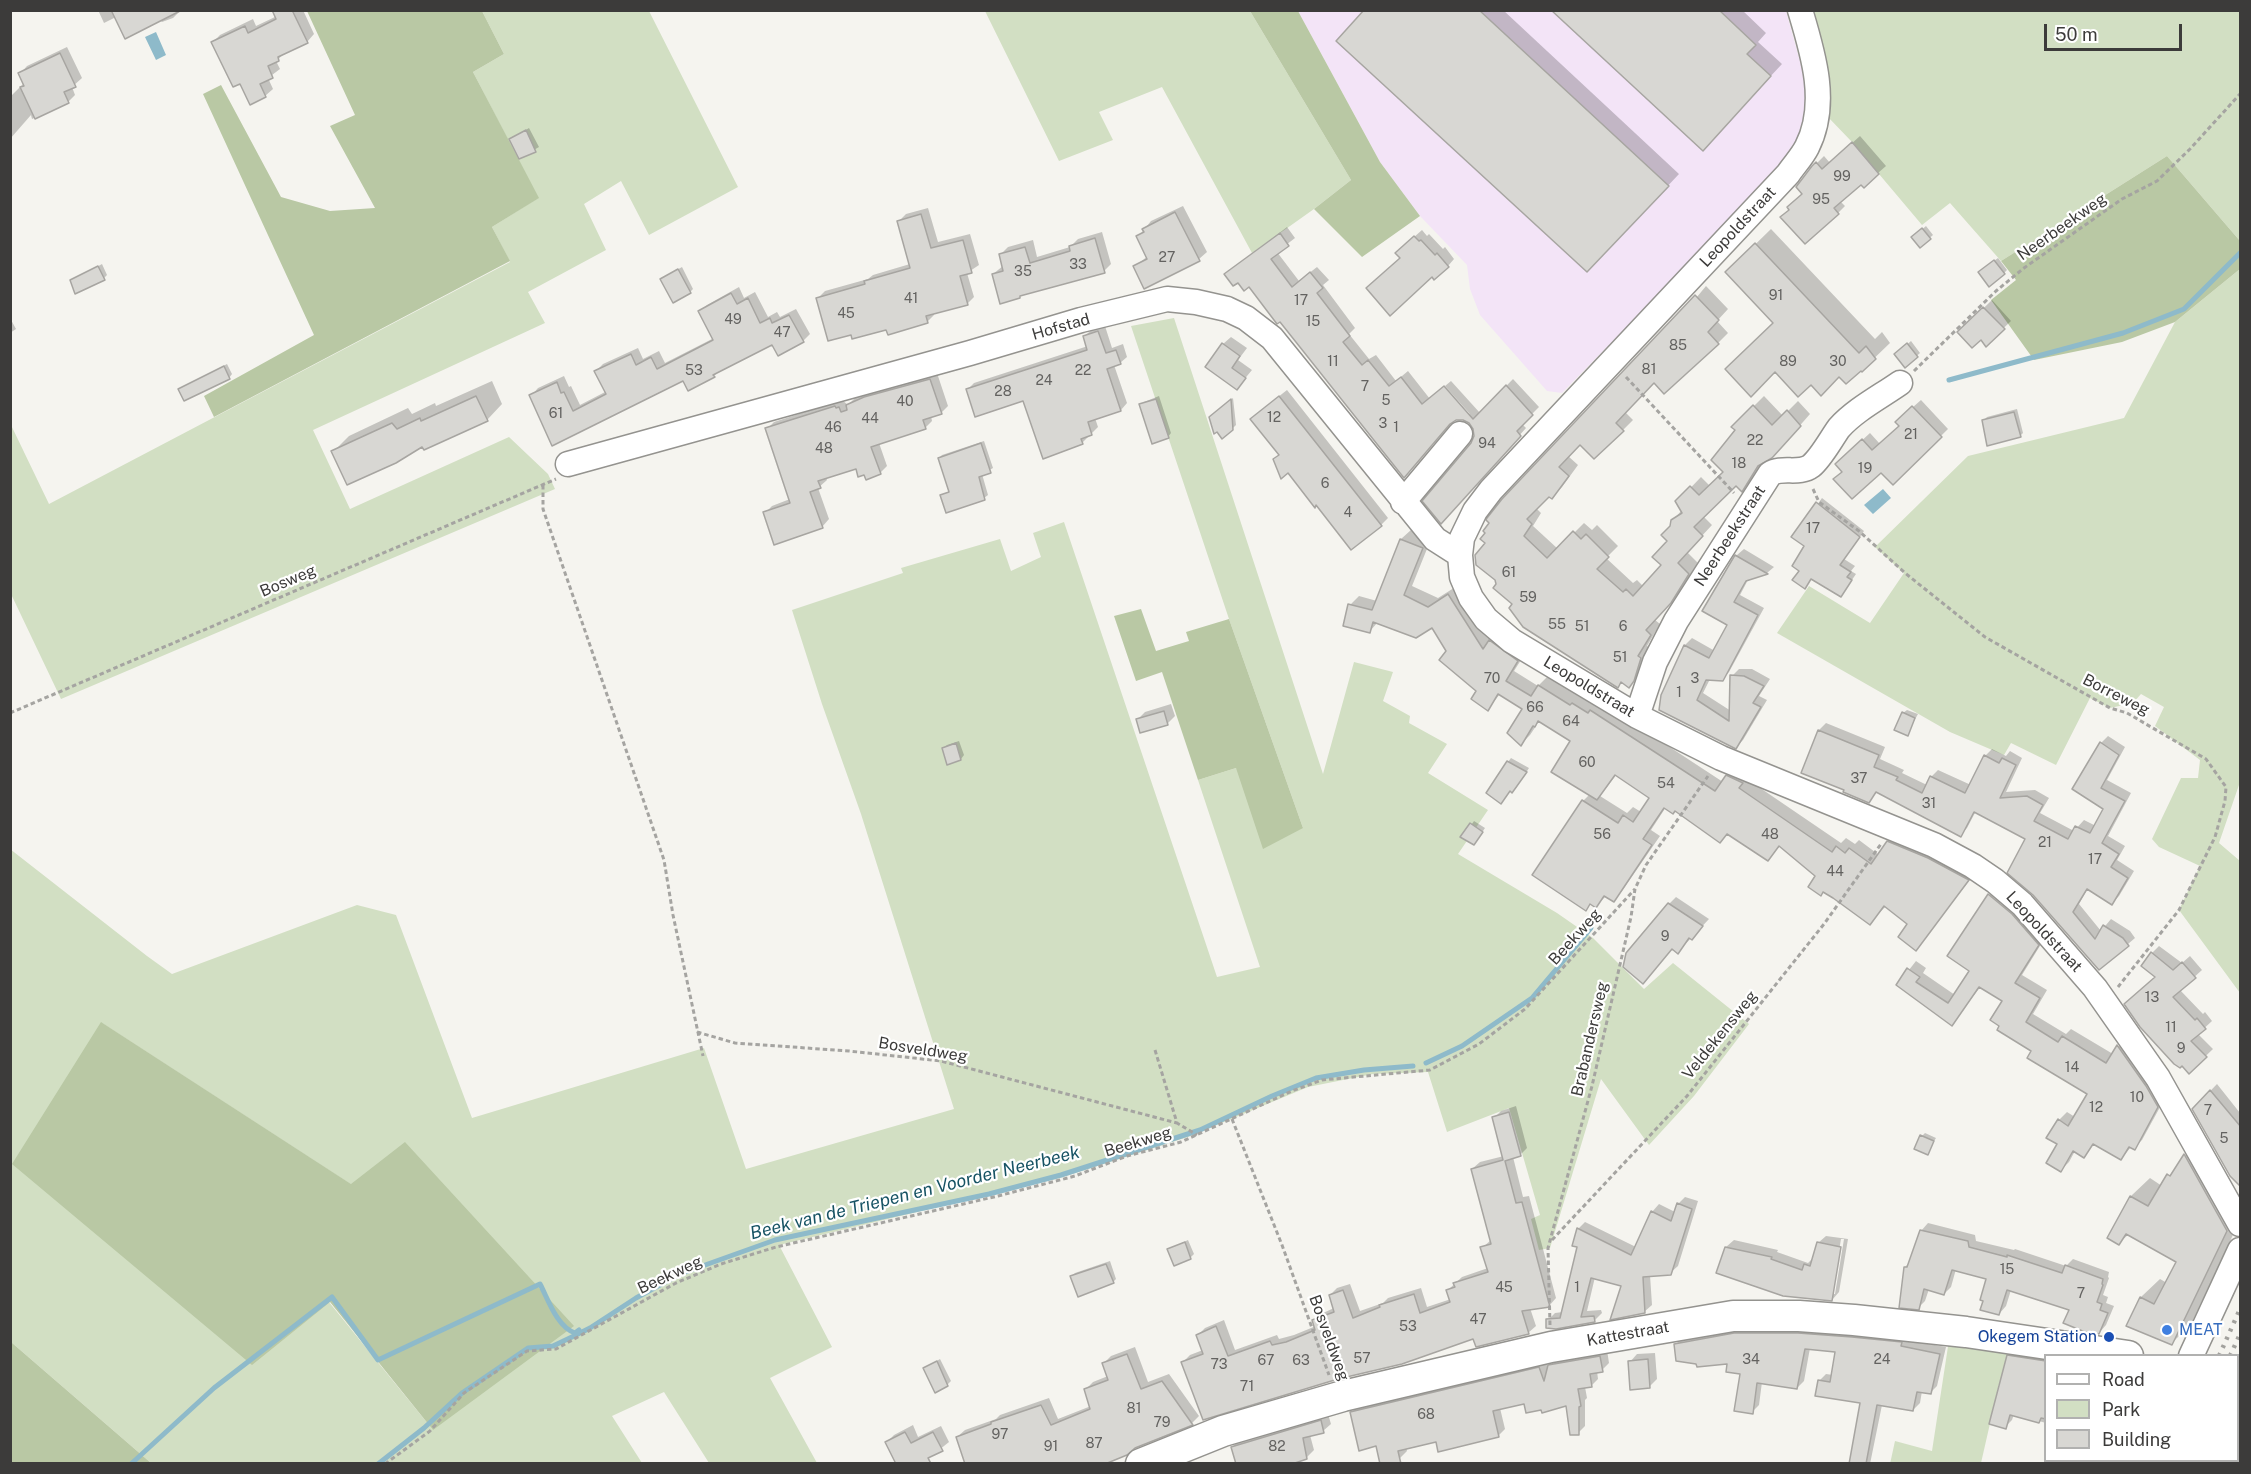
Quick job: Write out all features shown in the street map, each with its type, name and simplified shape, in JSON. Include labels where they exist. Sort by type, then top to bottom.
[{"type":"main road","name":"Kattestraat","points":[[1141,1464],[1222,1431],[1337,1398],[1551,1347],[1733,1316],[1799,1316],[1966,1332],[2114,1354]]},
{"type":"street","name":"Leopoldstraat","points":[[1800,10],[1816,68],[1818,98],[1816,122],[1807,147],[1788,174],[1491,490],[1475,511],[1462,538],[1460,555],[1462,577],[1471,598],[1486,619],[1512,641],[1637,716],[1721,758],[1934,845],[1995,881],[2022,904],[2103,999],[2158,1078],[2241,1224]]},
{"type":"street","name":"Hofstad","points":[[568,464],[1081,320],[1167,299],[1196,302],[1227,309],[1246,318],[1272,338],[1435,539],[1460,555]]},
{"type":"street","points":[[1802,470],[1811,466],[1841,426],[1900,383]]},
{"type":"street","points":[[1403,502],[1460,434]]},
{"type":"street","name":"Neerbeekstraat","points":[[1637,716],[1655,662],[1676,621],[1766,479],[1775,471],[1802,470]]},
{"type":"street","points":[[2192,1354],[2241,1250]]},
{"type":"path","name":"Neerbeekweg","points":[[1900,383],[1996,291],[2024,268],[2114,204],[2157,182],[2241,94]]},
{"type":"path","points":[[1612,363],[1748,507]]},
{"type":"path","name":"Bosweg","points":[[10,713],[543,485],[558,478],[568,464]]},
{"type":"path","name":"Borreweg","points":[[1802,470],[1820,502],[1859,531],[1905,573],[1985,637],[2110,708],[2127,713],[2206,759],[2226,787],[2225,801],[2215,837],[2179,910],[2121,984],[2103,999]]},
{"type":"path","points":[[543,485],[543,509],[664,860],[673,915],[703,1056]]},
{"type":"path","name":"Brabandersweg","points":[[1551,1347],[1548,1248],[1592,1086],[1631,917],[1635,890],[1646,865],[1721,758]]},
{"type":"path","name":"Veldekensweg","points":[[1550,1243],[1687,1096],[1824,924],[1892,828]]},
{"type":"path","name":"Beekweg","points":[[385,1464],[430,1431],[464,1394],[527,1351],[556,1348],[676,1283],[721,1264],[776,1247],[1075,1176],[1127,1156],[1181,1142],[1322,1080],[1430,1070],[1479,1044],[1525,1009],[1635,890]]},
{"type":"path","name":"Bosveldweg","points":[[698,1032],[735,1043],[849,1051],[941,1061],[1177,1124],[1197,1135]]},
{"type":"path","points":[[1155,1050],[1177,1124]]},
{"type":"path","name":"Bosveldweg","points":[[1232,1119],[1282,1245],[1337,1398]]},
{"type":"shaded area","points":[[1298,11],[1786,11],[1806,83],[1803,127],[1792,155],[1770,180],[1562,393],[1547,391],[1480,315],[1470,289],[1467,265],[1420,216],[1380,162]]},
{"type":"green space","points":[[307,11],[482,11],[504,54],[473,72],[539,198],[492,227],[510,261],[214,417],[204,396],[314,335],[203,94],[221,85],[281,197],[330,211],[375,208],[330,126],[355,115]]},
{"type":"green space","points":[[482,11],[649,11],[738,187],[649,235],[621,181],[584,204],[606,250],[528,292],[545,323],[313,430],[350,509],[509,437],[548,474],[555,489],[61,699],[11,594],[11,425],[49,504],[510,262],[492,227],[538,198],[473,72],[504,54]]},
{"type":"green space","points":[[985,11],[1250,11],[1351,180],[1252,253],[1162,87],[1099,112],[1113,140],[1059,161]]},
{"type":"green space","points":[[1250,11],[1298,11],[1380,162],[1420,216],[1362,257],[1314,209],[1351,180]]},
{"type":"green space","points":[[1812,11],[2240,11],[2240,241],[2167,156],[2001,261],[1950,203],[1922,225],[1827,116],[1826,60]]},
{"type":"green space","points":[[2167,156],[2240,241],[2240,269],[2175,322],[2122,342],[2034,360],[1991,300],[2016,280],[2001,261]]},
{"type":"green space","points":[[2240,269],[2240,782],[2219,843],[2240,861],[2240,993],[2179,910],[2200,866],[2159,847],[2152,839],[2181,778],[2198,778],[2200,760],[2155,726],[2164,707],[2141,694],[2133,703],[2110,708],[2090,698],[2056,765],[2011,743],[2004,755],[1950,732],[1777,633],[1809,586],[1870,623],[1904,573],[1875,547],[1968,456],[2124,418],[2175,322]]},
{"type":"green space","points":[[1174,318],[1323,774],[1354,662],[1393,672],[1383,701],[1410,716],[1409,723],[1447,744],[1428,773],[1488,810],[1458,854],[1557,913],[1593,938],[1644,989],[1673,963],[1749,1024],[1694,1096],[1649,1145],[1601,1079],[1550,1248],[1539,1250],[1531,1219],[1540,1215],[1509,1108],[1447,1132],[1428,1072],[1373,1074],[1308,1087],[1188,1137],[1060,1178],[779,1245],[832,1347],[770,1378],[817,1463],[709,1463],[664,1392],[612,1416],[642,1463],[151,1463],[11,1342],[10,849],[172,974],[357,905],[396,915],[472,1118],[704,1048],[746,1169],[954,1109],[861,814],[792,610],[903,573],[901,568],[1000,539],[1011,571],[1041,557],[1033,533],[1064,522],[1217,977],[1260,967],[1198,780],[1236,768],[1303,828],[1229,619],[1131,326]],"holes":[[[102,1023],[352,1185],[433,1430]]]},
{"type":"green space","points":[[1141,609],[1156,651],[1189,641],[1186,632],[1229,619],[1303,828],[1263,849],[1236,768],[1198,780],[1162,672],[1136,681],[1114,616]]},
{"type":"green space","points":[[101,1022],[351,1184],[405,1142],[574,1326],[433,1430],[330,1302],[252,1365],[12,1164]]},
{"type":"green space","points":[[1949,1340],[2044,1356],[2044,1379],[1999,1384],[1981,1463],[1890,1464],[1895,1441],[1932,1451]]},
{"type":"green space","points":[[11,1342],[151,1463],[11,1463]]},
{"type":"water","points":[[156,32],[166,55],[156,60],[145,37]]},
{"type":"water","points":[[1883,489],[1891,498],[1873,514],[1864,505]]},
{"type":"building","points":[[111,10],[182,10],[125,39]]},
{"type":"building","points":[[272,10],[292,10],[308,43],[278,57],[279,61],[268,66],[273,78],[260,84],[266,97],[250,105],[240,84],[233,87],[211,42],[245,26],[248,33],[276,19]]},
{"type":"building","points":[[1364,10],[1479,10],[1669,186],[1587,272],[1336,41]]},
{"type":"building","points":[[1551,10],[1719,10],[1756,45],[1747,54],[1771,76],[1703,151]]},
{"type":"building","points":[[60,53],[76,87],[64,92],[69,103],[35,119],[20,87],[24,86],[18,73]]},
{"type":"building","points":[[526,130],[536,152],[519,159],[509,139]]},
{"type":"building","points":[[1852,142],[1879,174],[1864,188],[1861,185],[1834,208],[1839,214],[1805,244],[1780,217],[1789,210],[1787,207],[1802,194],[1796,187],[1812,166],[1816,162],[1822,169]]},
{"type":"building","points":[[1175,212],[1200,261],[1144,289],[1133,266],[1147,259],[1136,236],[1144,232],[1142,229]]},
{"type":"building","points":[[921,214],[931,248],[963,240],[972,273],[960,276],[968,305],[926,316],[928,323],[888,335],[886,330],[852,339],[851,335],[828,341],[816,298],[910,268],[897,221]]},
{"type":"building","points":[[1922,228],[1931,239],[1920,248],[1911,237]]},
{"type":"building","points":[[1280,233],[1289,246],[1271,259],[1292,287],[1310,272],[1323,288],[1317,293],[1350,336],[1343,342],[1362,365],[1368,360],[1389,386],[1401,377],[1422,404],[1444,386],[1473,419],[1506,385],[1533,415],[1517,431],[1521,436],[1441,524],[1422,501],[1471,443],[1474,436],[1473,429],[1463,420],[1456,420],[1450,424],[1404,478],[1280,322],[1277,324],[1249,287],[1244,291],[1238,283],[1233,286],[1224,274]]},
{"type":"building","points":[[1414,236],[1435,255],[1437,253],[1449,267],[1434,280],[1432,277],[1390,316],[1366,288],[1400,258],[1395,253]]},
{"type":"building","points":[[1095,238],[1105,273],[1020,296],[1020,298],[1000,304],[992,274],[1003,271],[999,254],[1025,247],[1030,263],[1070,251],[1069,246]]},
{"type":"building","points":[[1755,243],[1859,353],[1866,346],[1876,359],[1846,384],[1839,377],[1821,396],[1811,385],[1798,397],[1775,372],[1751,397],[1725,369],[1773,323],[1725,272]]},
{"type":"building","points":[[1994,260],[2005,274],[1989,287],[1978,272]]},
{"type":"building","points":[[98,266],[105,280],[75,294],[70,280]]},
{"type":"building","points":[[678,269],[691,293],[673,303],[660,279]]},
{"type":"building","points":[[731,293],[737,304],[748,298],[760,323],[770,318],[772,323],[789,315],[804,342],[778,356],[772,345],[713,375],[715,377],[688,391],[683,381],[552,446],[529,395],[557,382],[561,393],[564,392],[573,411],[606,394],[594,371],[631,354],[636,365],[651,357],[657,369],[713,340],[698,311]]},
{"type":"building","points":[[1695,295],[1719,320],[1708,332],[1719,344],[1664,394],[1654,383],[1616,423],[1624,431],[1594,459],[1580,445],[1559,467],[1569,476],[1552,499],[1549,497],[1527,519],[1532,524],[1524,536],[1547,558],[1573,531],[1581,539],[1586,534],[1609,557],[1597,569],[1623,592],[1626,589],[1633,596],[1661,565],[1652,557],[1667,541],[1661,535],[1670,526],[1671,520],[1682,513],[1675,501],[1690,486],[1699,495],[1723,472],[1711,460],[1735,430],[1731,427],[1753,405],[1772,425],[1787,410],[1801,426],[1772,458],[1758,466],[1742,492],[1736,486],[1694,527],[1703,536],[1678,563],[1689,574],[1671,603],[1646,630],[1651,635],[1638,656],[1641,658],[1634,681],[1629,688],[1621,682],[1618,688],[1523,627],[1509,608],[1512,604],[1493,588],[1496,584],[1495,580],[1476,565],[1475,555],[1485,543],[1480,539],[1489,523],[1486,520],[1502,499]]},
{"type":"building","points":[[1983,307],[2005,329],[1986,347],[1981,340],[1972,348],[1957,332]]},
{"type":"building","points":[[1098,331],[1106,353],[1116,350],[1121,364],[1107,369],[1121,411],[1088,422],[1092,435],[1081,439],[1083,444],[1043,459],[1023,401],[975,417],[966,389],[1087,350],[1083,336]]},
{"type":"building","points":[[1222,343],[1240,356],[1232,368],[1246,378],[1237,390],[1205,367]]},
{"type":"building","points":[[1907,343],[1918,357],[1905,368],[1894,354]]},
{"type":"building","points":[[224,366],[230,379],[184,401],[178,389]]},
{"type":"building","points":[[930,379],[942,414],[923,420],[926,429],[871,447],[881,474],[866,480],[864,475],[858,477],[856,469],[818,481],[821,488],[810,492],[823,528],[774,545],[763,512],[790,503],[765,428],[835,406],[839,407],[841,412],[847,410],[846,405],[864,397]]},
{"type":"building","points":[[476,396],[488,421],[424,450],[422,447],[396,463],[347,485],[331,451],[392,423],[397,429],[420,418],[421,421]]},
{"type":"building","points":[[1279,396],[1382,526],[1351,550],[1288,473],[1281,479],[1273,459],[1279,455],[1250,419]]},
{"type":"building","points":[[1156,399],[1169,438],[1152,444],[1139,404]]},
{"type":"building","points":[[1231,399],[1233,430],[1222,439],[1217,432],[1214,434],[1209,417]]},
{"type":"building","points":[[1912,406],[1942,437],[1893,485],[1881,473],[1852,499],[1833,479],[1842,472],[1835,464],[1862,439],[1872,450],[1899,426],[1895,422]]},
{"type":"building","points":[[2014,412],[2021,437],[1987,446],[1982,420]]},
{"type":"building","points":[[981,443],[991,473],[979,477],[985,500],[946,513],[940,495],[949,492],[938,458]]},
{"type":"building","points":[[1816,502],[1860,537],[1840,565],[1851,572],[1847,577],[1852,580],[1841,597],[1811,579],[1805,589],[1792,580],[1799,571],[1792,566],[1804,546],[1791,537]]},
{"type":"building","points":[[1400,539],[1423,548],[1404,595],[1428,607],[1448,594],[1483,649],[1489,640],[1518,661],[1506,681],[1531,696],[1538,685],[1570,705],[1572,703],[1588,713],[1590,710],[1715,791],[1726,775],[1743,783],[1739,788],[1832,852],[1836,846],[1845,853],[1849,848],[1871,864],[1887,841],[1928,858],[1969,880],[1916,951],[1898,937],[1907,924],[1884,906],[1870,925],[1833,898],[1823,892],[1821,896],[1808,887],[1815,876],[1779,846],[1768,861],[1727,834],[1720,843],[1675,811],[1673,814],[1664,808],[1643,839],[1652,845],[1614,902],[1604,896],[1596,908],[1590,904],[1586,911],[1532,875],[1582,800],[1618,823],[1623,815],[1633,822],[1649,798],[1615,775],[1597,800],[1551,772],[1570,741],[1538,721],[1521,746],[1507,733],[1522,709],[1498,694],[1488,711],[1471,699],[1476,691],[1439,660],[1446,651],[1432,628],[1416,638],[1373,622],[1370,633],[1343,626],[1348,604],[1372,610]]},
{"type":"building","points":[[1735,555],[1768,574],[1746,581],[1734,602],[1758,615],[1723,681],[1706,680],[1697,700],[1729,721],[1730,675],[1744,676],[1764,686],[1753,703],[1761,707],[1736,749],[1659,710],[1661,695],[1684,645],[1709,658],[1727,625],[1702,611]]},
{"type":"building","points":[[1164,711],[1168,725],[1140,733],[1136,719]]},
{"type":"building","points":[[1902,712],[1915,718],[1908,736],[1894,730]]},
{"type":"building","points":[[1818,730],[1879,755],[1874,767],[1898,777],[1896,780],[1922,793],[1930,776],[1965,793],[1984,755],[1999,763],[2002,758],[2016,765],[2000,798],[2027,796],[2043,805],[2034,821],[2068,839],[2075,826],[2090,833],[2103,809],[2072,789],[2100,742],[2119,755],[2101,788],[2125,801],[2102,843],[2119,854],[2111,867],[2128,878],[2112,905],[2087,889],[2073,912],[2095,939],[2103,925],[2123,938],[2129,946],[2099,970],[2033,895],[2007,873],[2025,839],[1974,812],[1961,837],[1876,792],[1869,803],[1843,792],[1844,790],[1801,773]]},
{"type":"building","points":[[956,743],[961,760],[947,765],[942,748]]},
{"type":"building","points":[[1507,761],[1527,772],[1501,804],[1486,793]]},
{"type":"building","points":[[1470,823],[1483,832],[1474,845],[1460,837]]},
{"type":"building","points":[[1988,894],[2012,914],[2039,945],[2015,983],[2040,998],[2026,1022],[2058,1042],[2062,1036],[2106,1063],[2117,1045],[2158,1107],[2135,1150],[2129,1147],[2121,1160],[2093,1144],[2084,1158],[2073,1151],[2061,1172],[2046,1163],[2057,1144],[2046,1138],[2058,1119],[2068,1126],[2087,1094],[2027,1058],[2031,1051],[1997,1030],[1999,1026],[1990,1020],[2002,1001],[1979,987],[1952,1026],[1896,985],[1907,968],[1920,977],[1916,982],[1948,1003],[1969,971],[1947,956]]},
{"type":"building","points":[[1668,903],[1703,926],[1692,940],[1689,938],[1678,954],[1672,949],[1643,984],[1623,967],[1626,953]]},
{"type":"building","points":[[2151,952],[2173,970],[2182,962],[2196,978],[2173,997],[2206,1029],[2191,1041],[2207,1057],[2189,1074],[2182,1066],[2180,1068],[2174,1064],[2140,1027],[2124,1004],[2155,977],[2141,966]]},
{"type":"building","points":[[2210,1090],[2241,1127],[2241,1187],[2230,1176],[2192,1109]]},
{"type":"building","points":[[1509,1112],[1521,1156],[1505,1161],[1516,1203],[1522,1202],[1550,1307],[1522,1311],[1529,1334],[1476,1347],[1473,1339],[1402,1364],[1338,1379],[1203,1420],[1181,1362],[1203,1354],[1196,1335],[1216,1326],[1228,1356],[1270,1341],[1272,1345],[1286,1342],[1315,1330],[1312,1320],[1334,1312],[1329,1295],[1343,1290],[1353,1318],[1380,1307],[1379,1305],[1414,1294],[1420,1313],[1450,1302],[1446,1290],[1455,1287],[1453,1283],[1488,1272],[1480,1247],[1491,1244],[1471,1169],[1503,1160],[1492,1117]]},
{"type":"building","points":[[1920,1135],[1934,1141],[1928,1155],[1914,1149]]},
{"type":"building","points":[[2184,1154],[2227,1231],[2172,1345],[2126,1326],[2140,1297],[2154,1304],[2176,1262],[2126,1234],[2119,1245],[2107,1238],[2130,1196],[2148,1206],[2167,1174],[2170,1176]]},
{"type":"building","points":[[1677,1203],[1692,1209],[1671,1275],[1643,1277],[1645,1313],[1610,1320],[1621,1286],[1591,1278],[1581,1317],[1594,1316],[1595,1322],[1556,1329],[1546,1328],[1546,1319],[1560,1318],[1577,1247],[1572,1246],[1577,1228],[1631,1255],[1651,1211],[1671,1221]]},
{"type":"building","points":[[1920,1230],[1968,1241],[1969,1247],[2007,1257],[2007,1255],[2062,1273],[2065,1265],[2103,1279],[2097,1302],[2102,1304],[2100,1310],[2108,1313],[2099,1334],[2085,1332],[2063,1323],[2069,1310],[2007,1290],[1999,1315],[1980,1310],[1983,1301],[1980,1300],[1986,1279],[1952,1270],[1944,1295],[1924,1289],[1919,1310],[1899,1308],[1904,1267],[1907,1267]]},
{"type":"building","points":[[1185,1242],[1191,1259],[1174,1266],[1167,1249]]},
{"type":"building","points":[[1817,1242],[1841,1247],[1832,1301],[1783,1296],[1716,1273],[1725,1247],[1772,1257],[1771,1259],[1802,1270],[1804,1264],[1810,1266]]},
{"type":"building","points":[[1106,1264],[1114,1283],[1078,1297],[1070,1276]]},
{"type":"building","points":[[1734,1333],[1798,1333],[1902,1342],[1901,1346],[1940,1354],[1931,1394],[1917,1392],[1913,1411],[1877,1405],[1866,1464],[1849,1464],[1860,1403],[1815,1396],[1818,1380],[1830,1382],[1835,1352],[1805,1349],[1797,1389],[1757,1383],[1753,1414],[1734,1411],[1740,1374],[1726,1372],[1727,1364],[1697,1367],[1696,1364],[1676,1361],[1674,1344]]},
{"type":"building","points":[[1127,1354],[1141,1389],[1162,1381],[1193,1425],[1135,1448],[1127,1455],[1105,1464],[965,1464],[956,1437],[1041,1405],[1051,1425],[1090,1409],[1084,1389],[1108,1380],[1102,1363]]},
{"type":"building","points":[[2007,1355],[2044,1361],[2044,1419],[2041,1418],[2039,1423],[2010,1415],[2006,1429],[1989,1424]]},
{"type":"building","points":[[1600,1356],[1603,1372],[1590,1374],[1592,1387],[1578,1389],[1581,1406],[1579,1407],[1579,1435],[1570,1435],[1566,1406],[1542,1413],[1541,1410],[1526,1413],[1524,1404],[1493,1411],[1499,1437],[1438,1452],[1436,1442],[1398,1451],[1401,1464],[1380,1464],[1376,1446],[1359,1451],[1350,1412],[1539,1367],[1544,1381],[1548,1365]]},
{"type":"building","points":[[1648,1359],[1650,1388],[1630,1390],[1628,1361]]},
{"type":"building","points":[[937,1361],[948,1386],[935,1393],[923,1368]]},
{"type":"building","points":[[1321,1420],[1324,1433],[1303,1438],[1307,1459],[1292,1464],[1236,1464],[1231,1447]]},
{"type":"building","points":[[905,1432],[911,1443],[933,1432],[943,1451],[928,1458],[931,1464],[896,1464],[885,1442]]},
{"type":"waterway","name":"Beek van de Triepen en Voorder Neerbeek","points":[[1949,380],[2123,333],[2184,309],[2240,253]]},
{"type":"waterway","name":"Beek van de Triepen en Voorder Neerbeek","points":[[1426,1063],[1462,1046],[1532,998],[1591,928]]},
{"type":"waterway","name":"Beek van de Triepen en Voorder Neerbeek","points":[[378,1464],[424,1428],[462,1393],[528,1348],[553,1346],[574,1336],[680,1274],[775,1240],[989,1194],[1061,1175],[1200,1130],[1316,1078],[1364,1070],[1413,1066]]},
{"type":"waterway","name":"Beek van de Triepen en Voorder Neerbeek","points":[[131,1464],[214,1388],[332,1297],[378,1360],[540,1284],[563,1325],[575,1333],[579,1330]]},
{"type":"railway","points":[[2220,1354],[2240,1309]]},
{"type":"railway","points":[[2231,1354],[2240,1334]]},
{"type":"place","name":"MEAT","points":[[2167,1330]]},
{"type":"place","name":"Okegem Station","points":[[2109,1337]]}]
